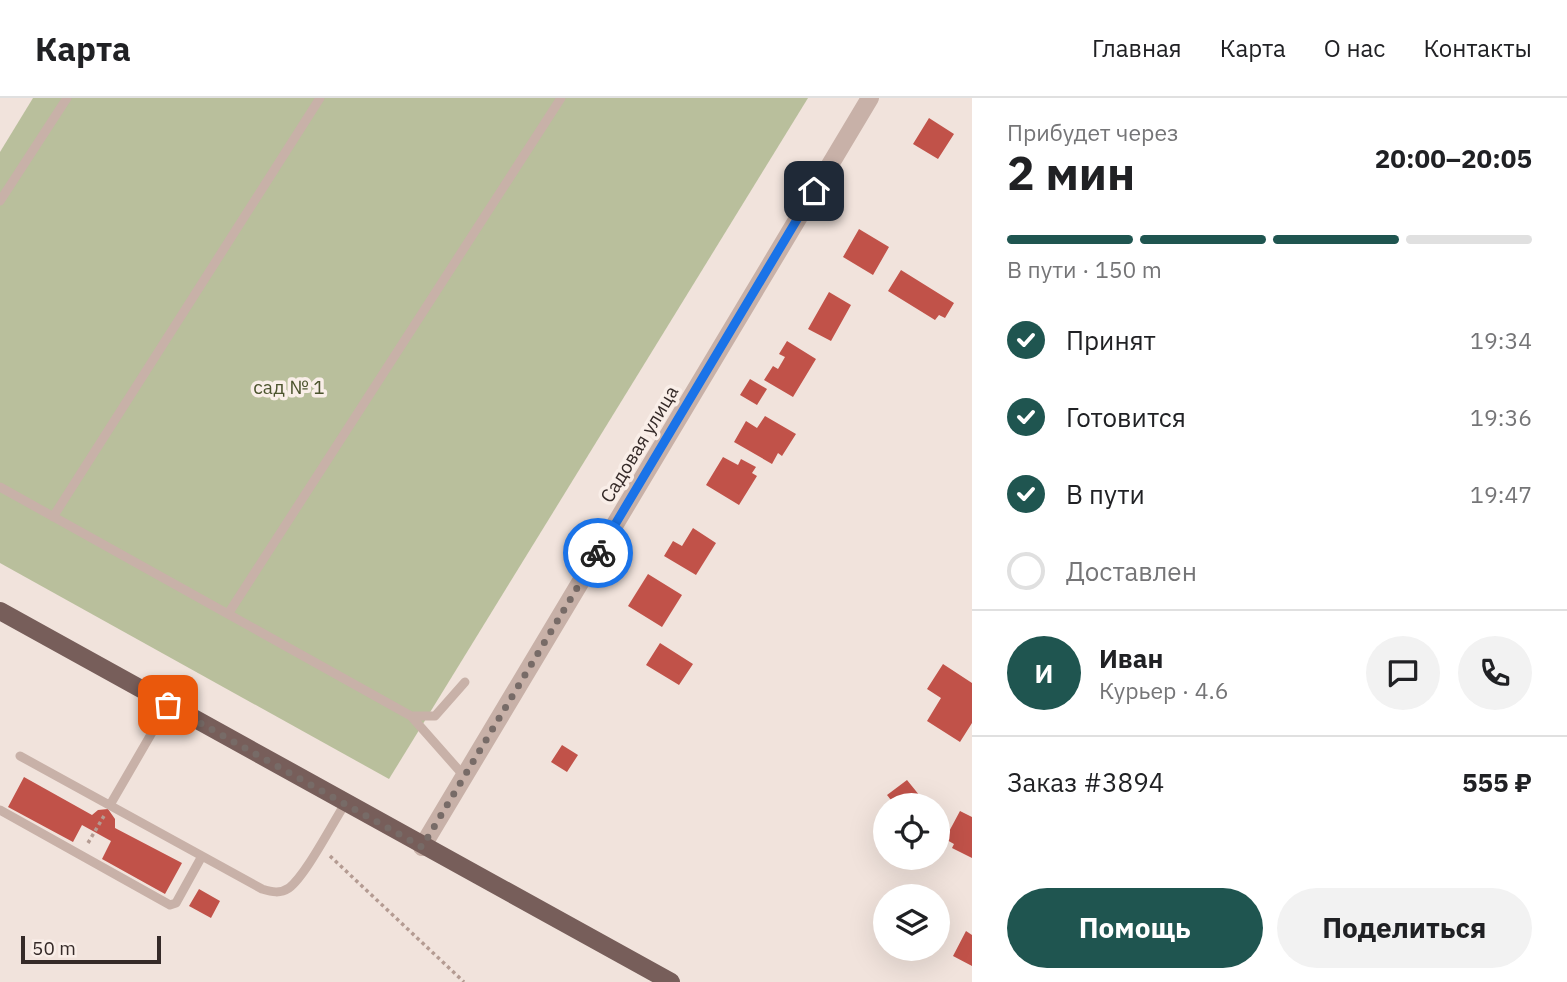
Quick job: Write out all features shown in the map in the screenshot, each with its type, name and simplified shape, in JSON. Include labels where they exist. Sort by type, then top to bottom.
[{"type":"main road","points":[[0,611],[422,847],[671,982]]},
{"type":"street","name":"Садовая улица","points":[[422,847],[870,98]]},
{"type":"lane","points":[[0,201],[67,98]]},
{"type":"lane","points":[[53,517],[320,98]]},
{"type":"lane","points":[[228,614],[561,98]]},
{"type":"lane","points":[[0,487],[411,716],[464,776]]},
{"type":"lane","points":[[411,716],[435,716],[465,682]]},
{"type":"lane","points":[[110,805],[168,705]]},
{"type":"lane","points":[[20,756],[262,889],[276,893],[288,888],[298,877],[345,804]]},
{"type":"lane","points":[[0,810],[170,905],[176,903],[202,856]]},
{"type":"path","points":[[82,855],[110,805]]},
{"type":"path","points":[[318,845],[464,982]]},
{"type":"green space","name":"сад № 1","points":[[33,98],[808,98],[389,779],[0,563],[0,152]]},
{"type":"building","points":[[929,118],[954,134],[938,159],[913,144]]},
{"type":"building","points":[[859,229],[889,247],[873,275],[843,257]]},
{"type":"building","points":[[901,270],[954,303],[945,318],[939,315],[935,320],[888,291]]},
{"type":"building","points":[[829,292],[851,305],[831,341],[808,329]]},
{"type":"building","points":[[787,341],[816,359],[793,397],[764,380],[773,366],[778,369],[785,357],[779,354]]},
{"type":"building","points":[[750,379],[767,389],[757,405],[740,395]]},
{"type":"building","points":[[765,416],[796,434],[782,456],[778,453],[772,464],[734,442],[746,421],[757,428]]},
{"type":"building","points":[[723,457],[738,465],[741,459],[756,467],[752,473],[757,476],[739,505],[706,485]]},
{"type":"building","points":[[693,528],[716,543],[696,575],[664,556],[673,541],[682,546]]},
{"type":"building","points":[[648,574],[682,595],[662,627],[628,606]]},
{"type":"building","points":[[660,643],[693,664],[679,685],[646,665]]},
{"type":"building","points":[[943,664],[972,683],[972,723],[960,742],[927,721],[941,698],[927,689]]},
{"type":"building","points":[[562,745],[578,755],[567,772],[551,762]]},
{"type":"building","points":[[24,777],[92,815],[98,810],[108,809],[115,819],[115,828],[182,863],[165,894],[102,859],[111,841],[82,825],[73,842],[8,807]]},
{"type":"building","points":[[907,780],[918,793],[890,793]]},
{"type":"building","points":[[960,811],[972,817],[972,858],[952,848],[954,844],[950,842],[950,830]]},
{"type":"building","points":[[199,889],[220,901],[211,918],[189,906]]},
{"type":"building","points":[[966,931],[972,935],[972,966],[953,956]]},
{"type":"way so far","points":[[168,705],[422,847],[598,553]]},
{"type":"route","points":[[598,553],[814,191]]}]
